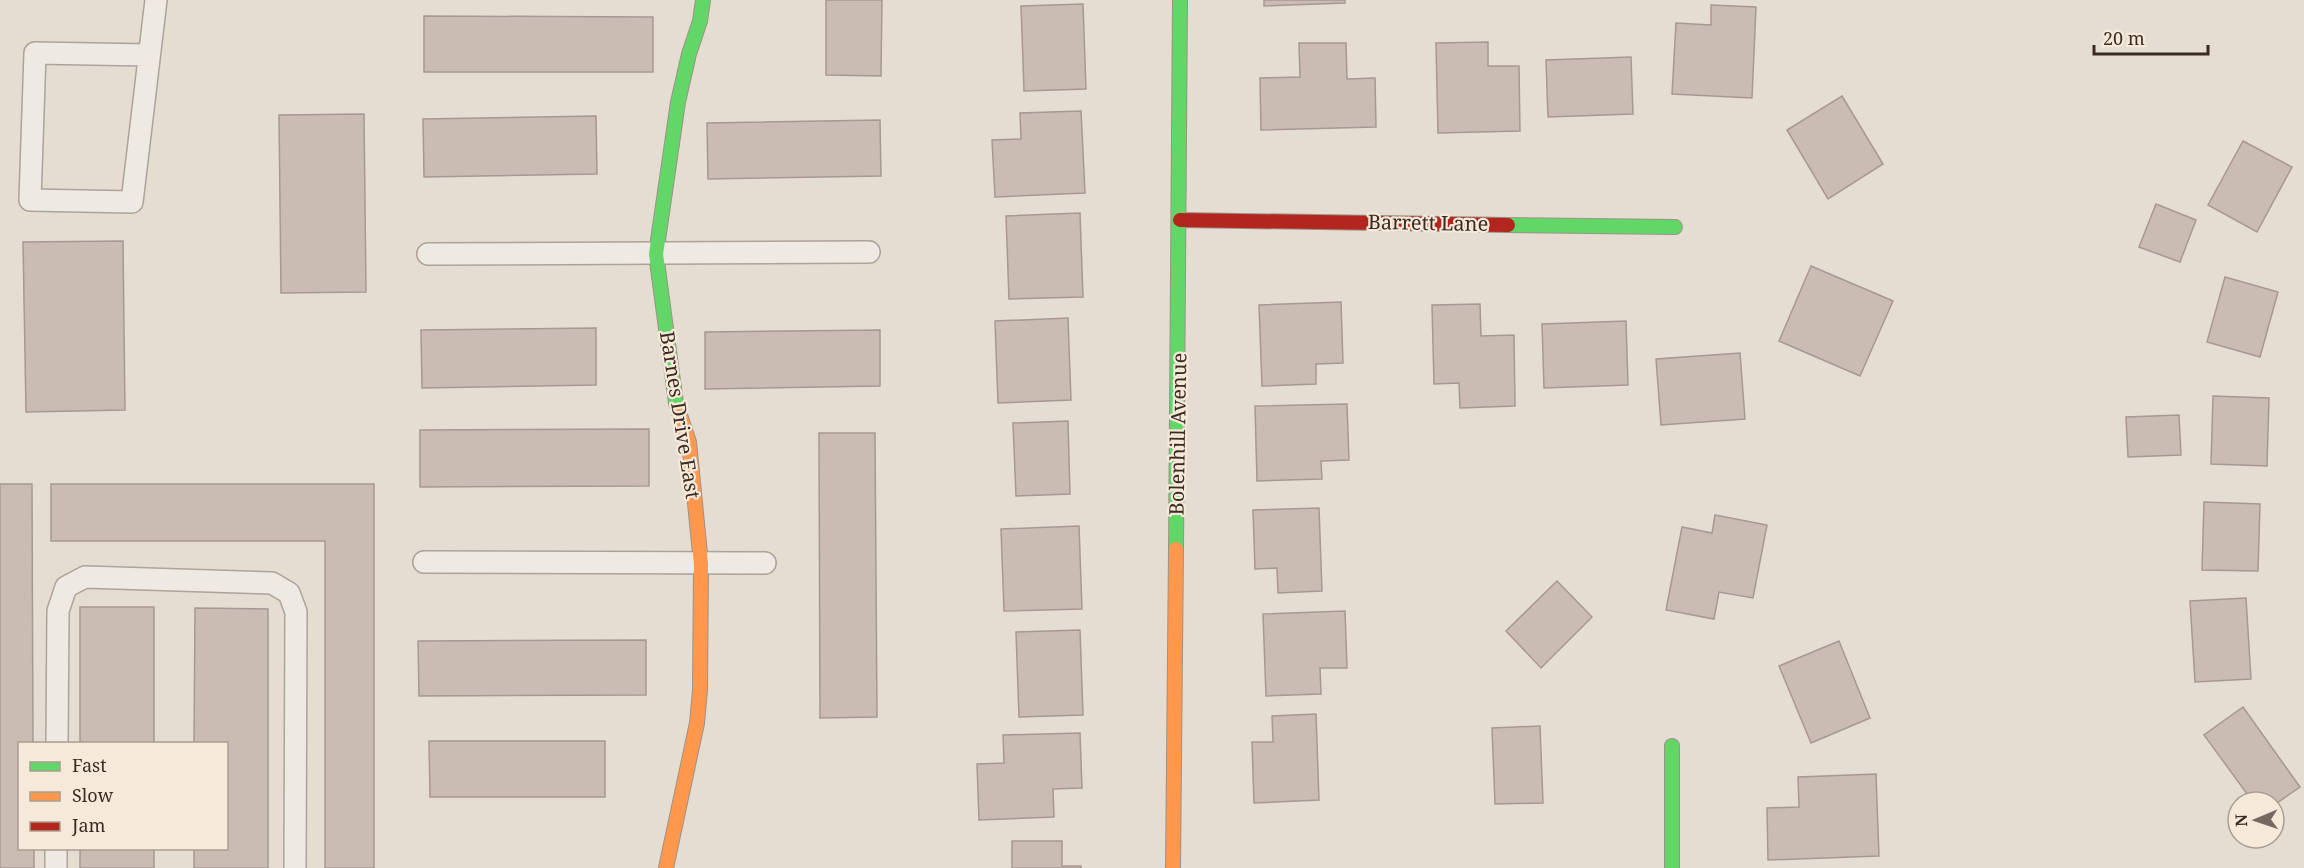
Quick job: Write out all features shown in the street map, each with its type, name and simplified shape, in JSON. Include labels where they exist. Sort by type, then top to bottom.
[{"type":"street","name":"Barnes Drive East","points":[[666,868],[697,723],[700,690],[701,564],[689,442],[676,403],[656,254],[678,102],[689,54],[700,21],[703,0]]},
{"type":"street","name":"Bolenhill Avenue","points":[[1173,868],[1180,0]]},
{"type":"street","name":"Barrett Lane","points":[[1180,220],[1675,227]]},
{"type":"street","points":[[1672,746],[1672,868]]},
{"type":"lane","points":[[149,55],[35,53],[30,200],[132,202],[156,0]]},
{"type":"lane","points":[[428,254],[869,252]]},
{"type":"lane","points":[[424,562],[765,563]]},
{"type":"lane","points":[[57,742],[58,611],[66,587],[85,577],[272,583],[289,592],[296,612],[295,868]]},
{"type":"lane","points":[[56,850],[56,868]]},
{"type":"building","points":[[826,0],[882,0],[881,76],[826,75]]},
{"type":"building","points":[[1264,0],[1345,0],[1345,3],[1264,6]]},
{"type":"building","points":[[1083,4],[1086,89],[1024,91],[1021,6]]},
{"type":"building","points":[[1711,5],[1756,7],[1752,98],[1672,94],[1676,23],[1711,25]]},
{"type":"building","points":[[424,16],[653,17],[653,72],[424,72]]},
{"type":"building","points":[[1488,42],[1488,66],[1519,66],[1520,131],[1438,133],[1436,43]]},
{"type":"building","points":[[1299,43],[1346,43],[1347,79],[1375,78],[1376,127],[1261,130],[1260,78],[1300,77]]},
{"type":"building","points":[[1631,57],[1633,114],[1548,117],[1546,60]]},
{"type":"building","points":[[1842,96],[1883,164],[1828,199],[1787,130]]},
{"type":"building","points":[[1081,111],[1085,193],[995,197],[992,140],[1021,139],[1020,113]]},
{"type":"building","points":[[364,114],[366,292],[281,293],[279,115]]},
{"type":"building","points":[[596,116],[597,174],[424,177],[423,119]]},
{"type":"building","points":[[880,120],[881,176],[708,179],[707,123]]},
{"type":"building","points":[[2243,141],[2292,167],[2257,232],[2208,205]]},
{"type":"building","points":[[2156,204],[2196,220],[2180,262],[2139,247]]},
{"type":"building","points":[[1080,213],[1083,297],[1009,299],[1006,216]]},
{"type":"building","points":[[123,241],[125,410],[26,412],[23,242]]},
{"type":"building","points":[[1811,266],[1893,301],[1860,376],[1779,341]]},
{"type":"building","points":[[2225,277],[2278,292],[2260,357],[2207,342]]},
{"type":"building","points":[[1341,302],[1343,363],[1316,364],[1316,384],[1262,386],[1259,305]]},
{"type":"building","points":[[1480,304],[1481,336],[1514,335],[1515,406],[1460,408],[1459,383],[1434,384],[1432,305]]},
{"type":"building","points":[[1068,318],[1071,400],[998,403],[995,321]]},
{"type":"building","points":[[1626,321],[1628,385],[1544,388],[1542,324]]},
{"type":"building","points":[[596,328],[596,385],[422,388],[421,330]]},
{"type":"building","points":[[880,330],[880,386],[705,389],[705,332]]},
{"type":"building","points":[[1740,353],[1745,419],[1661,425],[1656,359]]},
{"type":"building","points":[[2213,396],[2269,398],[2267,466],[2211,464]]},
{"type":"building","points":[[1347,404],[1349,460],[1321,461],[1322,479],[1257,481],[1255,406]]},
{"type":"building","points":[[2179,415],[2181,455],[2128,457],[2126,417]]},
{"type":"building","points":[[1068,421],[1070,494],[1016,496],[1013,423]]},
{"type":"building","points":[[649,429],[649,486],[420,487],[420,430]]},
{"type":"building","points":[[819,433],[875,433],[877,717],[820,718]]},
{"type":"building","points":[[0,484],[32,484],[33,742],[18,742],[18,850],[34,850],[34,868],[0,868]]},
{"type":"building","points":[[51,484],[374,484],[374,868],[325,868],[325,541],[51,541]]},
{"type":"building","points":[[2204,502],[2260,504],[2258,571],[2202,570]]},
{"type":"building","points":[[1319,508],[1322,591],[1278,593],[1277,568],[1255,569],[1253,510]]},
{"type":"building","points":[[1715,515],[1767,525],[1753,598],[1719,592],[1714,619],[1666,610],[1682,527],[1712,533]]},
{"type":"building","points":[[1079,526],[1082,609],[1004,611],[1001,529]]},
{"type":"building","points":[[1557,581],[1592,617],[1541,668],[1506,631]]},
{"type":"building","points":[[2246,598],[2251,679],[2195,682],[2190,601]]},
{"type":"building","points":[[80,607],[154,607],[154,742],[80,742]]},
{"type":"building","points":[[195,608],[268,609],[268,868],[194,868],[194,850],[228,850],[228,742],[194,742]]},
{"type":"building","points":[[1345,611],[1347,668],[1320,668],[1321,694],[1266,696],[1263,614]]},
{"type":"building","points":[[1080,630],[1083,715],[1019,717],[1016,632]]},
{"type":"building","points":[[646,640],[646,695],[419,696],[418,641]]},
{"type":"building","points":[[1839,641],[1870,718],[1811,743],[1779,666]]},
{"type":"building","points":[[2243,707],[2300,787],[2286,797],[2286,790],[2244,790],[2204,735]]},
{"type":"building","points":[[1316,714],[1319,800],[1254,803],[1252,742],[1273,742],[1272,716]]},
{"type":"building","points":[[1540,726],[1543,803],[1495,804],[1492,728]]},
{"type":"building","points":[[1080,733],[1082,788],[1053,789],[1054,817],[979,820],[977,764],[1004,763],[1003,735]]},
{"type":"building","points":[[429,741],[605,741],[605,797],[430,797]]},
{"type":"building","points":[[1876,774],[1879,856],[1768,860],[1767,808],[1799,807],[1798,777]]},
{"type":"building","points":[[1012,841],[1062,841],[1062,866],[1081,866],[1081,868],[1012,868]]},
{"type":"building","points":[[80,850],[154,850],[154,868],[80,868]]},
{"type":"traffic: fast","points":[[680,415],[676,403],[656,254],[678,102],[689,54],[700,21],[703,0]]},
{"type":"traffic: fast","points":[[1176,549],[1180,0]]},
{"type":"traffic: fast","points":[[1508,225],[1675,227]]},
{"type":"traffic: fast","points":[[1672,746],[1672,868]]},
{"type":"traffic: slow","points":[[666,868],[697,723],[700,690],[701,564],[689,442],[680,415]]},
{"type":"traffic: slow","points":[[1173,868],[1176,549]]},
{"type":"traffic: jam","points":[[1180,220],[1508,225]]}]
